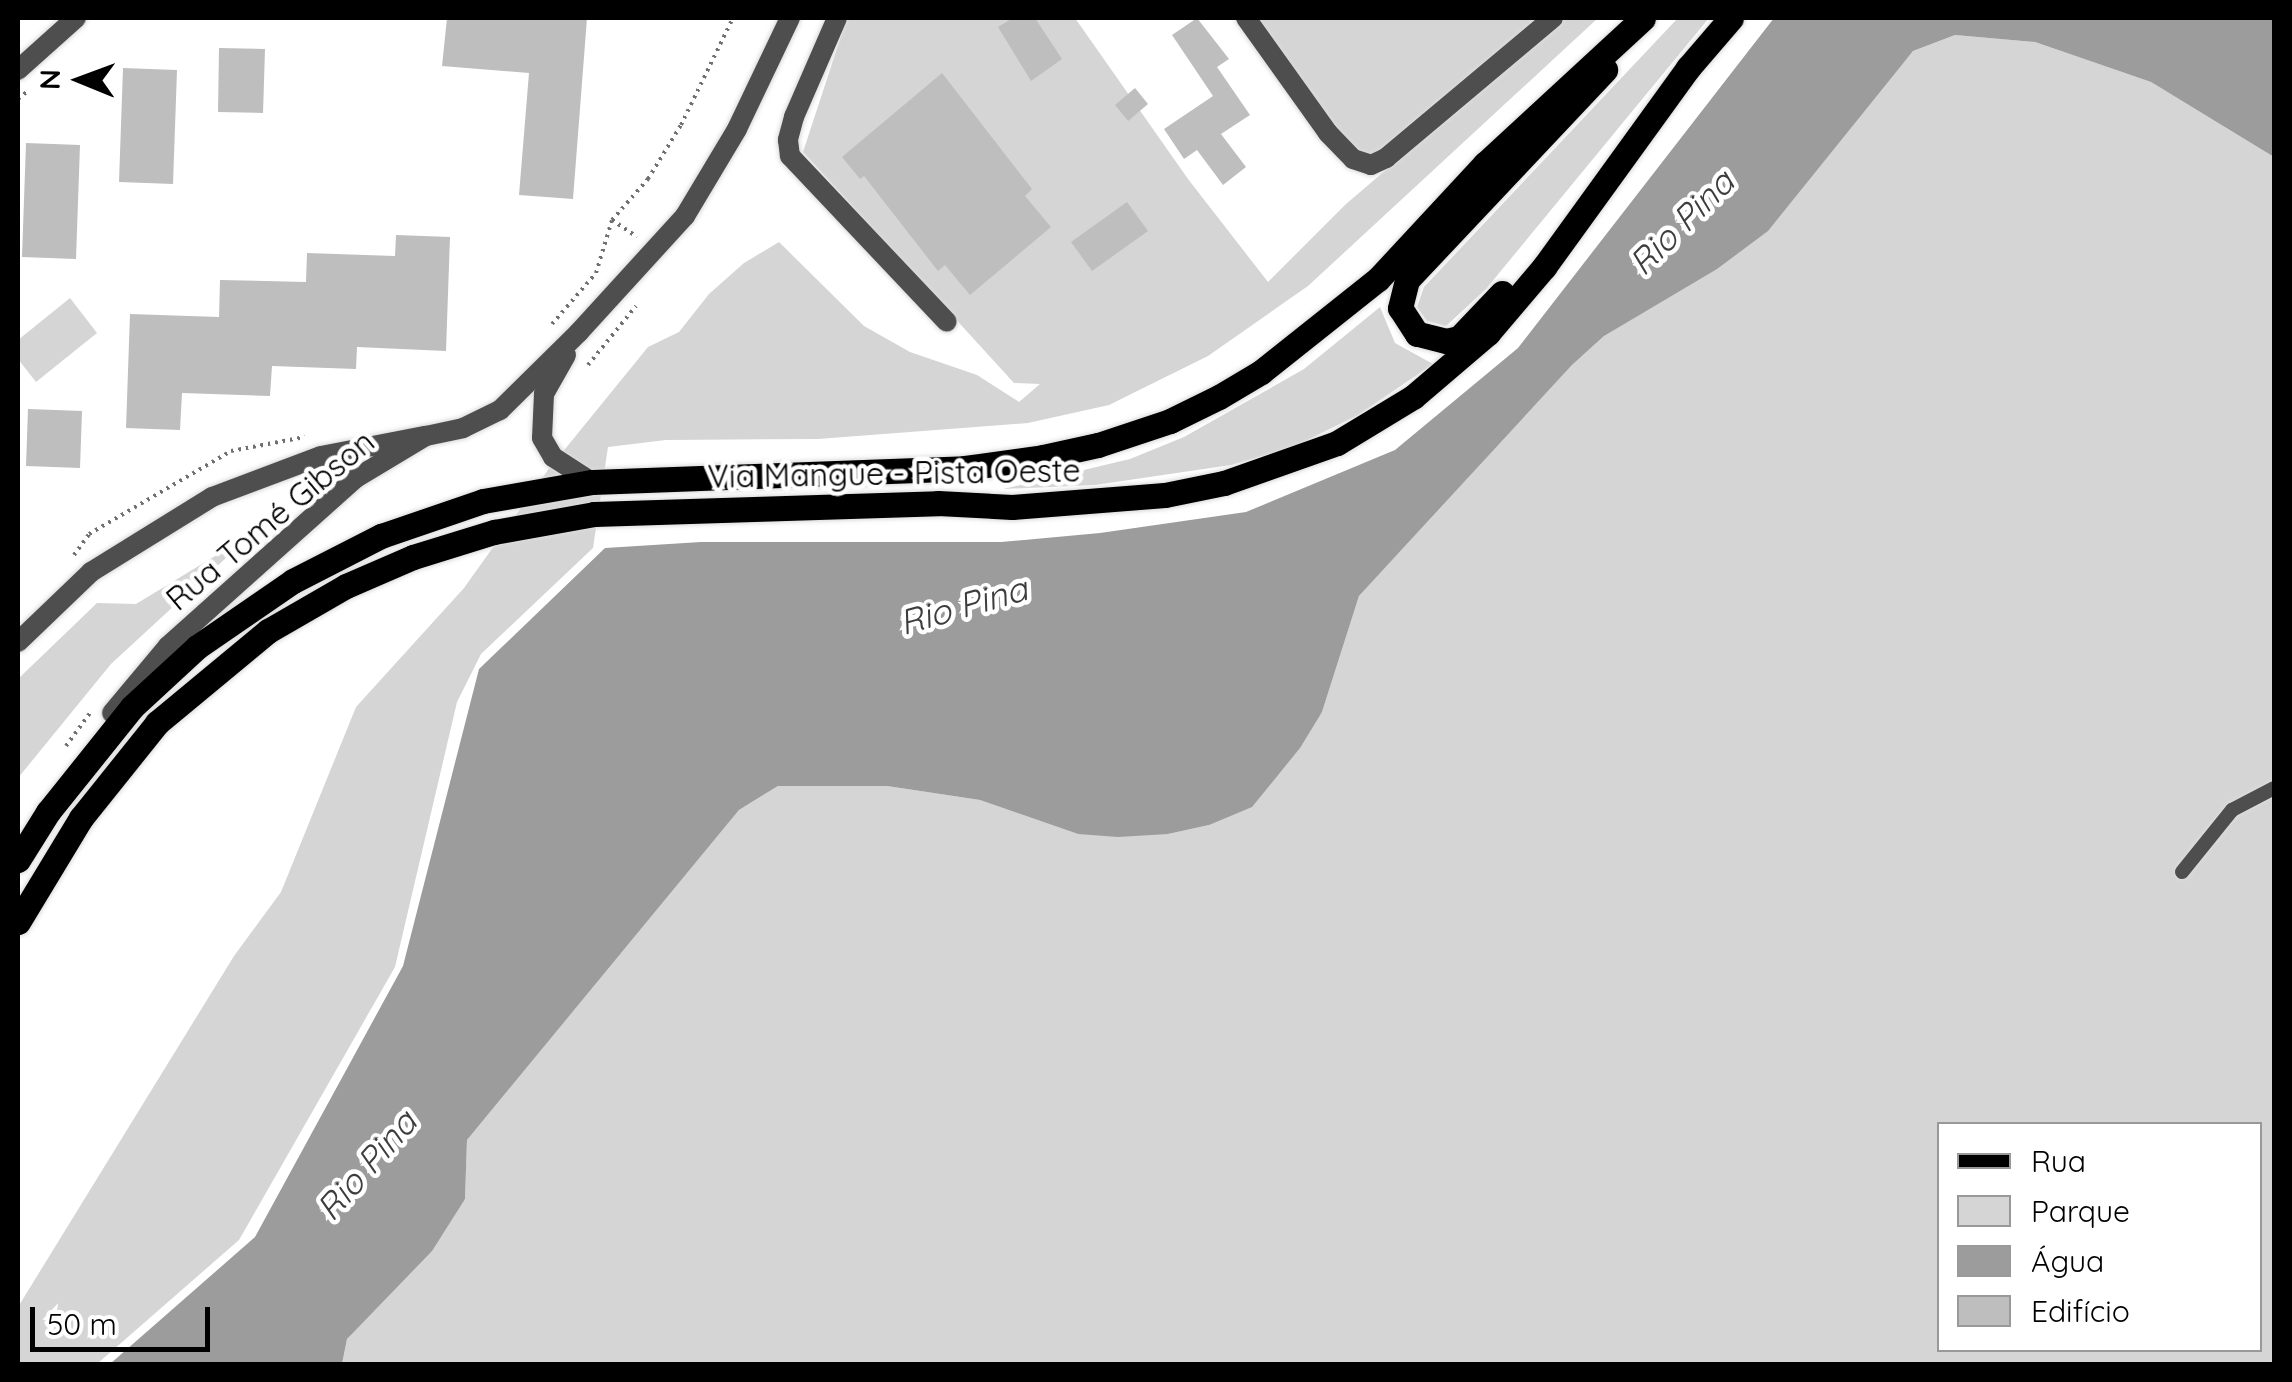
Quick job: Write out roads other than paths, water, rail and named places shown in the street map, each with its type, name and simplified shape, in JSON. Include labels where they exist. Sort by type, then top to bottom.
[{"type":"main road","points":[[18,860],[48,812],[132,707],[197,647],[293,581],[381,536],[483,501],[592,482],[965,468],[1098,445],[1170,421],[1262,372],[1378,279],[1484,164],[1643,18]]},
{"type":"main road","points":[[1594,197],[1459,338],[1429,340],[1402,316],[1400,297],[1407,280],[1651,18]]},
{"type":"main road","name":"Via Mangue - Pista Oeste","points":[[18,922],[81,818],[158,723],[268,631],[346,586],[444,546],[558,520],[631,511],[1081,504],[1165,494],[1280,466],[1338,443],[1436,378],[1488,333],[1544,266],[1688,68],[1731,18]]},
{"type":"street","points":[[18,70],[76,18]]},
{"type":"street","name":"Rua Tomé Gibson","points":[[48,812],[108,718],[168,646],[356,478],[426,436],[462,428],[500,410],[579,332],[685,216],[737,129],[790,18]]},
{"type":"street","points":[[837,18],[794,116],[788,140],[790,156],[947,322]]},
{"type":"street","points":[[1246,18],[1328,133],[1353,160],[1371,164],[1386,158],[1554,18]]},
{"type":"street","name":"Rua Tomé Gibson","points":[[579,332],[544,394],[540,419],[542,438],[552,457],[592,482]]},
{"type":"street","points":[[18,642],[91,572],[212,497],[321,456],[426,436]]},
{"type":"lane","points":[[2182,872],[2232,810],[2274,788]]},
{"type":"water","name":"Rio Pina","points":[[1774,18],[2274,18],[2274,157],[2151,82],[2035,42],[1955,35],[1913,51],[1768,231],[1717,269],[1604,336],[1572,365],[1359,596],[1322,712],[1300,748],[1252,807],[1209,825],[1168,834],[1118,837],[1078,834],[980,800],[887,786],[778,786],[739,810],[467,1140],[465,1199],[432,1251],[347,1339],[342,1364],[110,1364],[255,1237],[403,966],[479,669],[605,548],[701,542],[1001,542],[1100,533],[1246,512],[1395,450],[1518,348]]}]
